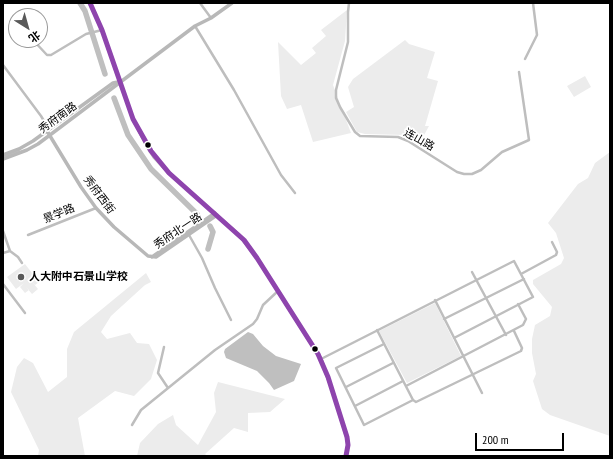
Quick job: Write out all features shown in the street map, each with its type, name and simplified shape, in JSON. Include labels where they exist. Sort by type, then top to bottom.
[{"type":"street","points":[[90,3],[136,126],[150,152],[169,173],[244,240],[321,359],[348,442],[346,456]]},
{"type":"street","points":[[200,3],[211,18]]},
{"type":"street","name":"秀府南路","points":[[3,159],[27,150],[49,136],[195,26],[211,18],[232,3]]},
{"type":"street","name":"连山路","points":[[349,3],[348,42],[336,90],[336,98],[355,132],[360,136],[398,137],[408,141],[457,172],[472,174],[481,170],[502,152],[529,140],[519,72]]},
{"type":"street","points":[[525,59],[537,35],[533,3]]},
{"type":"street","points":[[195,26],[234,90],[281,175],[294,192]]},
{"type":"street","points":[[40,48],[47,55],[51,55],[86,34],[100,30]]},
{"type":"street","points":[[3,65],[41,116],[47,126],[47,131]]},
{"type":"street","name":"秀府南路","points":[[3,155],[19,149],[113,84],[119,82]]},
{"type":"street","name":"秀府西街","points":[[47,131],[81,187],[96,208],[120,233],[145,254],[152,256]]},
{"type":"street","name":"景学路","points":[[28,235],[96,208]]},
{"type":"street","name":"秀府北一路","points":[[152,256],[156,257],[189,235],[216,214]]},
{"type":"street","name":"秀府北一路","points":[[152,256],[216,214]]},
{"type":"street","points":[[3,231],[10,251],[18,257],[22,263]]},
{"type":"street","points":[[189,235],[202,258],[231,320]]},
{"type":"street","points":[[521,274],[556,255],[557,252],[552,242]]},
{"type":"street","points":[[3,253],[10,251]]},
{"type":"street","points":[[321,359],[514,261],[533,297],[454,338]]},
{"type":"street","points":[[472,272],[506,335]]},
{"type":"street","points":[[444,319],[524,279]]},
{"type":"street","points":[[3,284],[25,313]]},
{"type":"street","points":[[132,425],[141,410],[216,350],[253,324],[257,319],[263,305],[278,291]]},
{"type":"street","points":[[435,300],[482,393]]},
{"type":"street","points":[[405,386],[464,357],[523,325],[526,319],[518,304]]},
{"type":"street","points":[[377,330],[413,400]]},
{"type":"street","points":[[384,344],[336,368],[364,424],[413,400],[416,402],[422,400],[521,351],[522,348],[514,331]]},
{"type":"street","points":[[164,347],[158,373],[168,388]]},
{"type":"street","points":[[346,387],[393,363]]},
{"type":"street","points":[[356,406],[403,381]]},
{"type":"shaded area","points":[[347,10],[345,41],[333,85],[351,133],[313,142],[301,105],[287,109],[281,96],[278,42],[301,65],[316,53],[312,48],[326,36],[321,30]]},
{"type":"shaded area","points":[[405,40],[409,44],[435,52],[427,78],[438,81],[425,126],[429,126],[423,137],[365,134],[357,132],[346,112],[354,107],[348,87],[353,79]]},
{"type":"shaded area","points":[[585,76],[591,87],[574,97],[567,86]]},
{"type":"shaded area","points":[[610,152],[610,436],[550,415],[542,409],[533,381],[536,374],[532,353],[532,339],[535,325],[550,316],[552,307],[533,284],[533,280],[561,264],[564,258],[556,233],[548,223],[578,184],[588,178],[595,163]]},
{"type":"shaded area","points":[[25,264],[39,282],[35,285],[29,278],[38,289],[32,294],[29,290],[25,293],[20,287],[24,283],[16,289],[7,277]]},
{"type":"shaded area","points":[[146,273],[151,282],[145,285],[111,316],[101,332],[107,339],[130,333],[137,343],[149,344],[157,360],[151,379],[134,396],[115,391],[78,418],[85,456],[38,456],[39,450],[11,392],[17,367],[24,358],[33,363],[48,392],[67,377],[67,349],[74,332]]},
{"type":"shaded area","points":[[435,303],[461,356],[407,383],[379,331]]},
{"type":"shaded area","points":[[248,332],[253,334],[263,346],[276,356],[301,364],[294,381],[274,390],[257,371],[226,358],[224,352],[225,349]]},
{"type":"shaded area","points":[[218,382],[285,399],[270,412],[248,413],[248,432],[234,428],[205,454],[207,456],[137,456],[140,443],[158,424],[173,415],[176,425],[198,445],[216,412],[214,393]]},
{"type":"waterway","points":[[80,3],[85,11],[105,74]]},
{"type":"waterway","points":[[114,98],[128,135],[151,169],[197,214]]},
{"type":"waterway","points":[[208,249],[213,232],[210,226]]},
{"type":"transit line","points":[[90,3],[102,30],[133,119],[151,151],[169,173],[244,240],[318,354],[328,377],[347,437],[348,445],[346,456]]},
{"type":"place","name":"人大附中石景山学校","points":[[21,277]]}]
